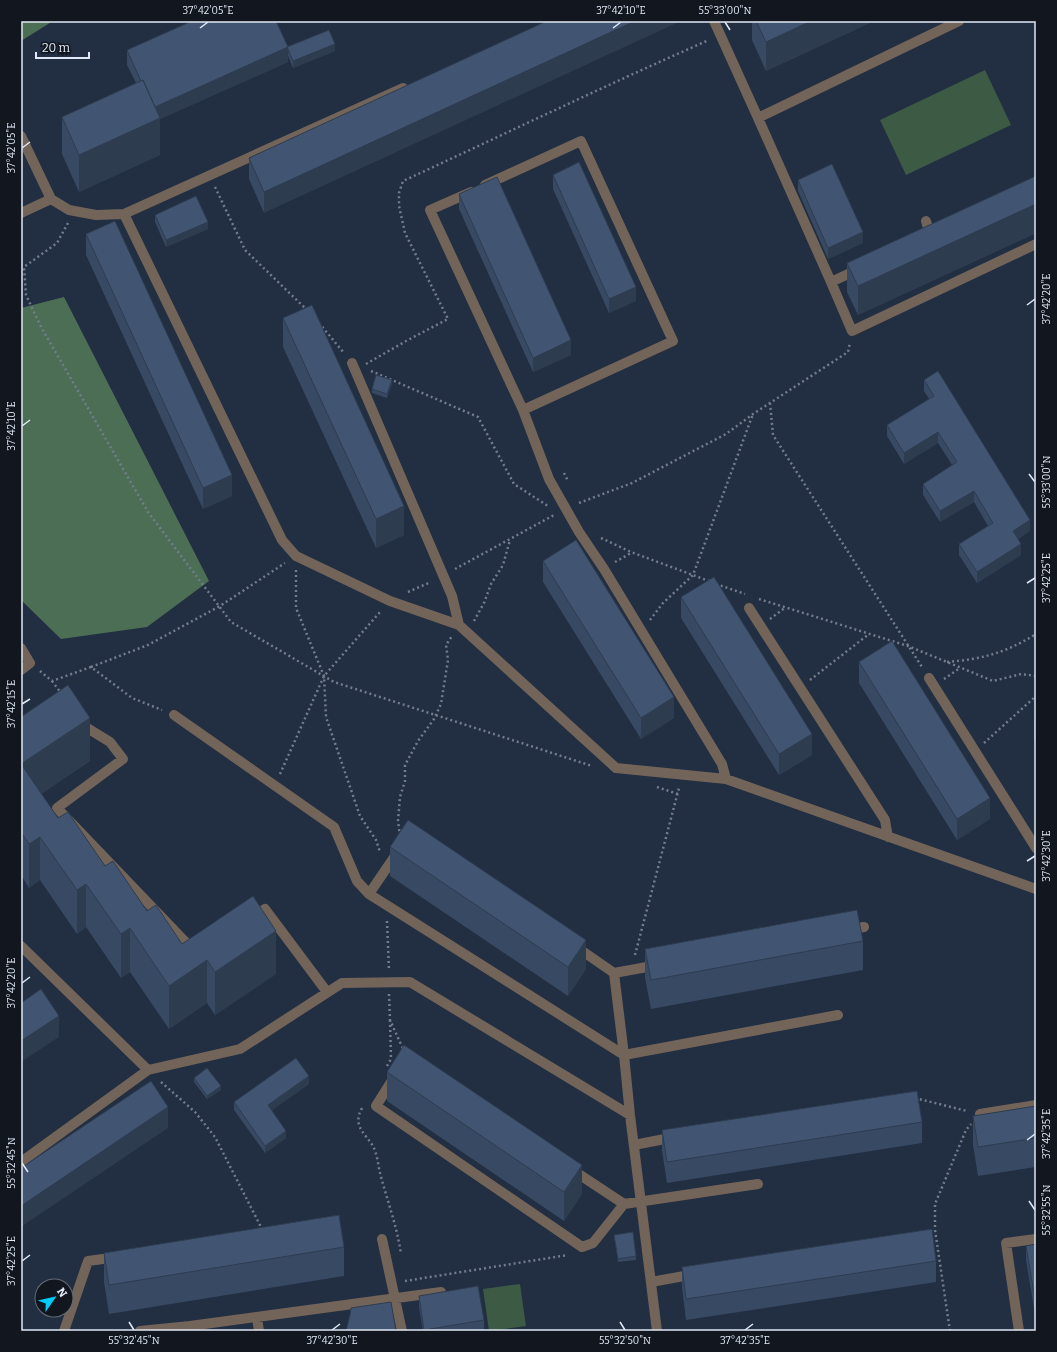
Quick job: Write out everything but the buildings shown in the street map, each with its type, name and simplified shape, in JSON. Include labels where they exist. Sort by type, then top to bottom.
[{"type":"lane","points":[[714,21],[852,331],[1036,244]]},
{"type":"lane","points":[[758,118],[959,21]]},
{"type":"lane","points":[[21,136],[51,199],[69,210],[96,214],[124,214],[412,83]]},
{"type":"lane","points":[[523,410],[672,341],[581,141],[430,210],[523,410],[562,510],[604,569],[722,764],[726,779]]},
{"type":"lane","points":[[21,213],[51,199]]},
{"type":"lane","points":[[124,214],[282,540],[296,556],[390,601],[459,625],[616,768],[726,779],[1036,889]]},
{"type":"lane","points":[[926,220],[930,235]]},
{"type":"lane","points":[[831,282],[866,265]]},
{"type":"lane","points":[[352,363],[444,576],[452,596],[459,625]]},
{"type":"lane","points":[[749,608],[885,820],[888,837]]},
{"type":"lane","points":[[21,648],[30,663],[21,670]]},
{"type":"lane","points":[[932,682],[1036,848]]},
{"type":"lane","points":[[174,715],[334,827],[357,881],[369,894],[624,1055],[838,1015]]},
{"type":"lane","points":[[69,717],[110,742],[123,759],[57,808],[196,953],[202,949]]},
{"type":"lane","points":[[369,894],[401,846]]},
{"type":"lane","points":[[240,925],[266,909],[327,992]]},
{"type":"lane","points":[[841,931],[864,927]]},
{"type":"lane","points":[[568,941],[614,972],[670,962]]},
{"type":"lane","points":[[21,946],[148,1070]]},
{"type":"lane","points":[[614,972],[630,1115],[658,1331]]},
{"type":"lane","points":[[21,1162],[148,1070],[240,1049],[342,983],[410,982],[630,1115]]},
{"type":"lane","points":[[399,1070],[376,1106],[582,1246],[593,1243],[624,1204]]},
{"type":"lane","points":[[980,1114],[1036,1106]]},
{"type":"lane","points":[[634,1145],[688,1135]]},
{"type":"lane","points":[[564,1164],[624,1204],[758,1184]]},
{"type":"lane","points":[[382,1239],[402,1331]]},
{"type":"lane","points":[[1019,1331],[1006,1243],[1036,1239]]},
{"type":"lane","points":[[64,1331],[88,1261],[126,1255]]},
{"type":"lane","points":[[651,1282],[705,1272]]},
{"type":"lane","points":[[140,1331],[191,1328],[449,1291]]},
{"type":"lane","points":[[257,1318],[259,1331]]},
{"type":"path","points":[[209,175],[245,250],[309,312]]},
{"type":"path","points":[[63,206],[68,224],[57,243],[24,267],[26,295],[41,327],[148,512],[231,622],[334,682],[596,767]]},
{"type":"path","points":[[315,318],[352,363],[478,417],[514,484],[562,510]]},
{"type":"path","points":[[274,785],[324,676],[390,601],[444,576],[562,510],[632,483],[726,434],[753,414],[848,352],[852,331]]},
{"type":"path","points":[[770,403],[772,434],[932,682],[960,668]]},
{"type":"path","points":[[641,631],[663,603],[693,575],[753,414]]},
{"type":"path","points":[[596,536],[632,552],[746,594]]},
{"type":"path","points":[[401,846],[398,820],[400,797],[405,781],[405,765],[418,741],[434,719],[441,704],[448,660],[446,645],[459,625],[473,623],[503,565],[510,539]]},
{"type":"path","points":[[604,569],[632,552]]},
{"type":"path","points":[[52,681],[148,645],[220,606],[296,556]]},
{"type":"path","points":[[296,556],[296,608],[324,676],[326,717],[360,816],[376,840],[386,869]]},
{"type":"path","points":[[752,597],[908,646],[993,681],[1021,674],[1036,676]]},
{"type":"path","points":[[760,626],[786,607]]},
{"type":"path","points":[[800,688],[870,634]]},
{"type":"path","points":[[947,662],[992,656],[1022,643],[1036,634]]},
{"type":"path","points":[[30,663],[52,681],[63,695]]},
{"type":"path","points":[[91,667],[132,698],[174,715]]},
{"type":"path","points":[[975,751],[1036,696]]},
{"type":"path","points":[[632,969],[683,774]]},
{"type":"path","points":[[655,786],[678,794]]},
{"type":"path","points":[[383,1072],[391,1059],[390,1020]]},
{"type":"path","points":[[148,1070],[195,1112],[215,1137],[265,1235]]},
{"type":"path","points":[[914,1098],[980,1114],[966,1130],[935,1204],[935,1230],[950,1331]]},
{"type":"path","points":[[363,1107],[359,1114],[359,1127],[374,1147],[398,1237],[402,1259]]},
{"type":"path","points":[[404,1273],[405,1281],[572,1254],[582,1246]]},
{"type":"green space","points":[[21,21],[53,21],[21,41]]},
{"type":"green space","points":[[985,70],[1011,125],[906,175],[880,120]]},
{"type":"green space","points":[[64,297],[209,581],[147,627],[61,639],[21,600],[21,308]]},
{"type":"green space","points":[[520,1284],[526,1326],[489,1331],[483,1289]]}]
